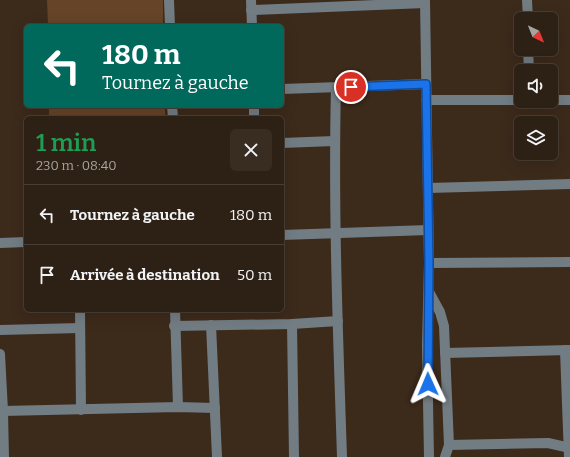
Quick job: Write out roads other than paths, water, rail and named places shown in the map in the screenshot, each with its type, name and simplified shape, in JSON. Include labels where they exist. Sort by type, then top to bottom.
[{"type":"street","points":[[169,0],[170,24]]},
{"type":"street","points":[[527,0],[528,12]]},
{"type":"street","points":[[252,24],[251,5],[425,1],[429,263],[429,457]]},
{"type":"street","points":[[284,89],[426,84]]},
{"type":"street","points":[[336,87],[334,141],[335,234],[342,457]]},
{"type":"street","points":[[426,100],[514,100]]},
{"type":"street","points":[[558,100],[570,100]]},
{"type":"street","points":[[284,143],[334,141]]},
{"type":"street","points":[[428,188],[570,184]]},
{"type":"street","points":[[284,235],[428,230]]},
{"type":"street","points":[[0,243],[24,242]]},
{"type":"street","points":[[429,263],[570,262]]},
{"type":"street","points":[[428,290],[443,320],[446,353],[448,445],[445,457]]},
{"type":"street","points":[[80,312],[81,410]]},
{"type":"street","points":[[175,312],[174,326],[178,407]]},
{"type":"street","points":[[174,326],[292,324],[338,321]]},
{"type":"street","points":[[292,324],[294,457]]},
{"type":"street","points":[[211,325],[217,457]]},
{"type":"street","points":[[0,330],[80,328]]},
{"type":"street","points":[[446,353],[567,350],[569,451],[548,443],[448,445]]},
{"type":"street","points":[[0,354],[4,457]]},
{"type":"street","points":[[428,396],[446,395]]},
{"type":"street","points":[[3,411],[178,407],[215,408]]}]
